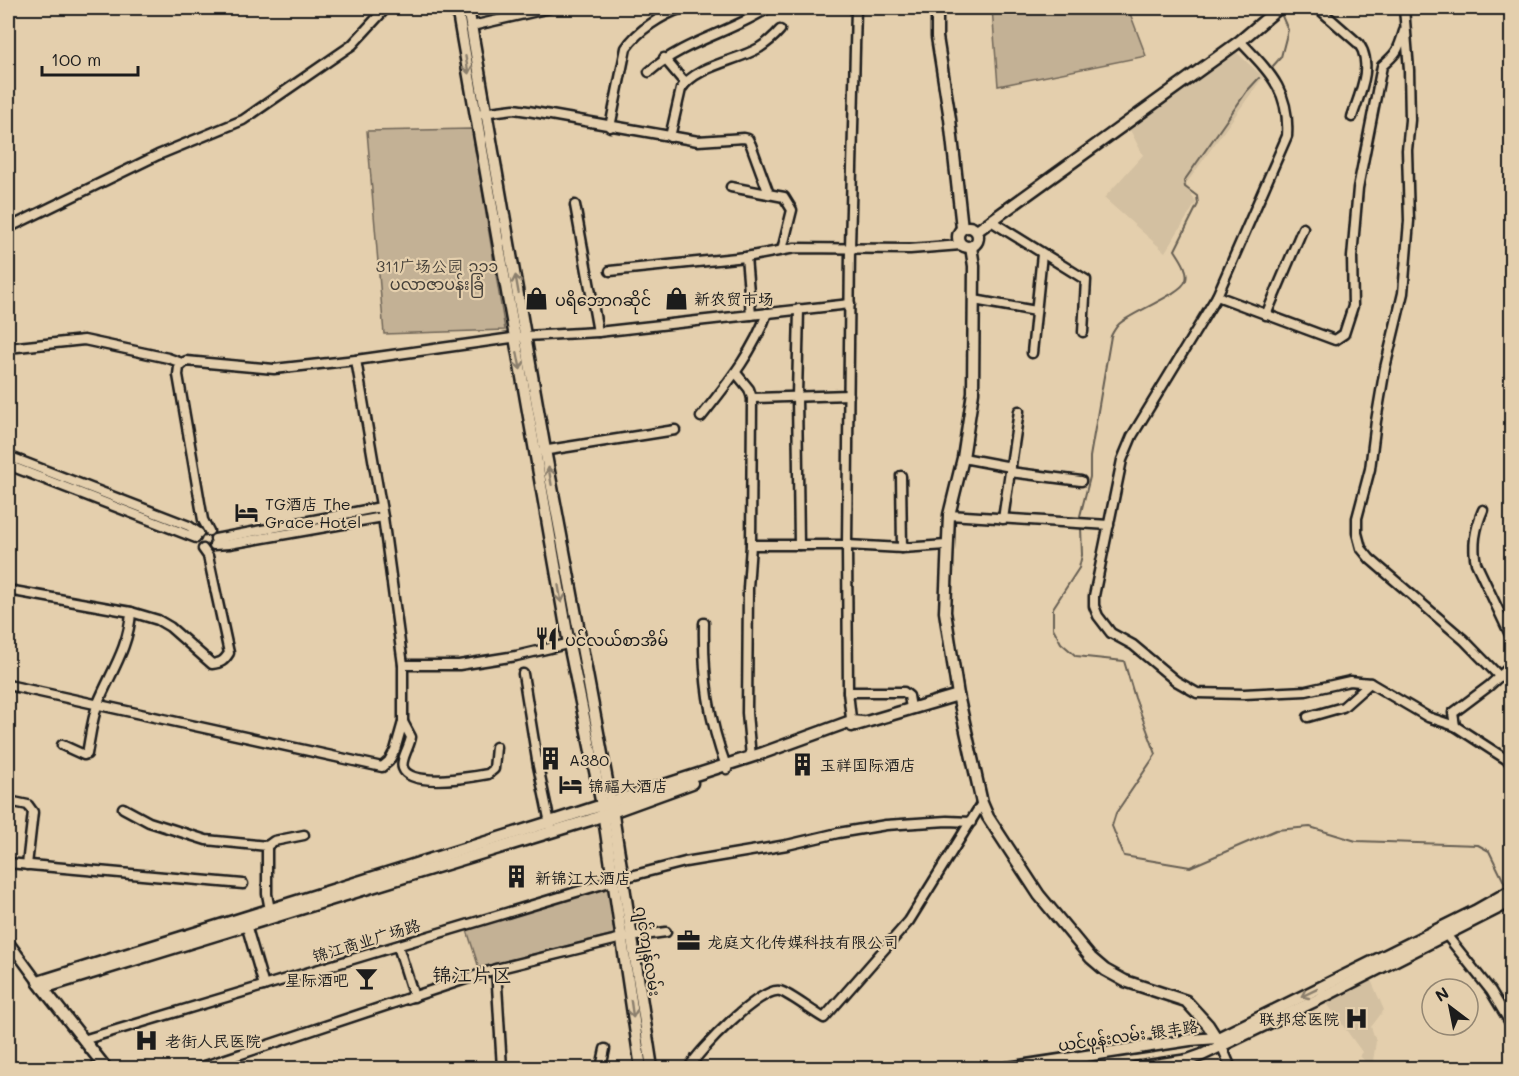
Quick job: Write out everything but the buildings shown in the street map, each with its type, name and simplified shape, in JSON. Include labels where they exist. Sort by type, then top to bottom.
[{"type":"main road","points":[[457,8],[481,114]]},
{"type":"main road","points":[[468,8],[481,114]]},
{"type":"main road","points":[[937,8],[937,38],[950,119],[963,228],[957,237],[966,246],[974,266],[973,392],[963,458],[949,515],[945,612],[958,695],[982,803],[988,817],[1039,895],[1090,958],[1125,981],[1186,1001],[1220,1042],[1444,931],[1494,904],[1512,890]]},
{"type":"main road","points":[[977,231],[1240,41],[1279,8]]},
{"type":"main road","name":"ဂျင်ကျန်လမ်း","points":[[481,114],[574,643],[598,758],[619,879],[633,980],[641,1068]]},
{"type":"main road","points":[[963,228],[970,227],[977,231]]},
{"type":"main road","points":[[966,246],[978,239],[977,231]]},
{"type":"main road","points":[[726,767],[855,723],[958,695]]},
{"type":"main road","points":[[106,1068],[40,985],[551,827],[855,723]]},
{"type":"main road","points":[[245,922],[270,910],[316,900]]},
{"type":"main road","points":[[1494,904],[1512,901]]},
{"type":"main road","name":"ဂျင်ကျန်လမ်း","points":[[633,980],[652,1068]]},
{"type":"main road","name":"ယင်ဖုန်းလမ်း 银丰路","points":[[1007,1068],[1191,1040],[1220,1042]]},
{"type":"main road","name":"ယင်ဖုန်းလမ်း 银丰路","points":[[1135,1068],[1188,1060],[1220,1042]]},
{"type":"street","points":[[8,228],[158,155],[243,120],[352,45],[386,8]]},
{"type":"street","points":[[472,27],[550,8]]},
{"type":"street","points":[[610,127],[626,48],[633,38],[658,19],[682,8]]},
{"type":"street","points":[[649,72],[664,58],[768,8]]},
{"type":"street","points":[[855,723],[848,692],[847,545],[850,248],[856,8]]},
{"type":"street","points":[[1318,8],[1364,51],[1363,80],[1352,117]]},
{"type":"street","points":[[1404,8],[1410,107],[1407,150],[1409,221],[1406,268],[1403,293],[1385,368],[1370,469],[1358,518],[1357,533],[1361,548],[1370,559],[1464,640],[1499,676]]},
{"type":"street","points":[[1217,296],[1335,340],[1344,334],[1353,306],[1352,257],[1364,152],[1382,66],[1393,59],[1406,27]]},
{"type":"street","points":[[670,137],[681,89],[685,83],[704,72],[759,48],[780,30]]},
{"type":"street","points":[[1240,41],[1273,76],[1281,91],[1288,119],[1287,136],[1217,296],[1132,436],[1122,460],[1094,596],[1094,606],[1098,616],[1111,633],[1133,645],[1181,684],[1197,693],[1218,695],[1306,691],[1350,681],[1370,683],[1428,717],[1455,726],[1512,763]]},
{"type":"street","points":[[664,58],[685,83]]},
{"type":"street","points":[[481,114],[514,109],[698,141],[744,138],[748,140],[769,194]]},
{"type":"street","points":[[731,187],[782,196],[792,210],[782,250]]},
{"type":"street","points":[[575,205],[598,332]]},
{"type":"street","points":[[991,221],[1086,280],[1083,332]]},
{"type":"street","points":[[1266,315],[1303,228]]},
{"type":"street","points":[[610,272],[746,257],[795,248],[910,249],[966,246]]},
{"type":"street","points":[[1032,353],[1042,254]]},
{"type":"street","points":[[746,257],[751,315]]},
{"type":"street","points":[[974,300],[1036,311]]},
{"type":"street","points":[[383,517],[210,548],[198,546],[203,520],[178,375],[182,363],[190,360],[274,369],[520,337],[598,332],[850,304]]},
{"type":"street","points":[[799,309],[797,396],[799,544]]},
{"type":"street","points":[[701,417],[736,373],[761,331],[767,313]]},
{"type":"street","points":[[8,348],[84,340],[182,363]]},
{"type":"street","points":[[8,686],[382,767],[389,761],[395,750],[403,722],[403,665],[383,517],[356,360]]},
{"type":"street","points":[[736,373],[749,389],[752,398],[747,713],[751,757]]},
{"type":"street","points":[[752,398],[849,395]]},
{"type":"street","points":[[1003,519],[1019,411]]},
{"type":"street","points":[[540,451],[675,430]]},
{"type":"street","points":[[8,456],[75,486],[148,514],[189,526],[201,534],[213,534],[210,548],[229,653],[219,663],[212,664],[170,627],[158,620],[131,612],[8,590]]},
{"type":"street","points":[[963,458],[1081,481]]},
{"type":"street","points":[[8,465],[75,486]]},
{"type":"street","points":[[901,476],[902,548]]},
{"type":"street","points":[[210,548],[381,507]]},
{"type":"street","points":[[1483,510],[1478,521],[1474,552],[1476,562],[1512,639]]},
{"type":"street","points":[[949,515],[1109,525]]},
{"type":"street","points":[[751,545],[799,544],[902,548],[947,545]]},
{"type":"street","points":[[62,745],[84,755],[87,754],[97,706],[124,650],[131,612]]},
{"type":"street","points":[[704,623],[703,667],[708,708],[726,767]]},
{"type":"street","points":[[403,665],[459,665],[516,656],[574,643]]},
{"type":"street","points":[[1455,726],[1453,713],[1512,665]]},
{"type":"street","points":[[522,674],[551,827]]},
{"type":"street","points":[[1308,717],[1343,707],[1370,683]]},
{"type":"street","points":[[848,692],[904,692],[909,696],[911,708]]},
{"type":"street","points":[[403,722],[411,737],[402,765],[409,774],[442,780],[488,774],[494,770],[496,747]]},
{"type":"street","points":[[9,801],[28,805],[33,812],[27,865]]},
{"type":"street","points":[[689,1068],[700,1051],[751,1005],[769,992],[779,991],[824,1018],[909,921],[982,803]]},
{"type":"street","points":[[123,808],[149,822],[206,840],[267,846],[274,841],[304,835]]},
{"type":"street","name":"锦江商业广场路","points":[[84,1040],[619,879],[685,862],[886,825],[947,821],[971,822]]},
{"type":"street","points":[[267,846],[267,894],[270,910]]},
{"type":"street","points":[[8,864],[243,884]]},
{"type":"street","points":[[245,922],[264,986]]},
{"type":"street","points":[[1444,931],[1491,991],[1512,1026]]},
{"type":"street","points":[[199,1068],[496,969],[627,937],[666,932]]},
{"type":"street","points":[[8,941],[40,985]]},
{"type":"street","points":[[398,946],[414,997]]},
{"type":"street","points":[[496,969],[502,1068]]},
{"type":"street","points":[[1220,1042],[1231,1068]]},
{"type":"street","points":[[601,1068],[605,1048]]},
{"type":"shaded area","points":[[1235,51],[1263,77],[1186,184],[1196,203],[1165,252],[1104,198],[1143,155],[1128,126]]},
{"type":"shaded area","name":"联邦总医院","points":[[1371,980],[1384,1010],[1371,1027],[1376,1041],[1372,1068],[1360,1056],[1362,1052],[1326,1002]]},
{"type":"green space","points":[[992,8],[1128,8],[1146,56],[998,86]]},
{"type":"green space","name":"311广场公园 ၃၁၁ ပလာဇာပန်းခြံ","points":[[472,129],[505,330],[384,334],[367,131]]},
{"type":"green space","points":[[608,886],[614,934],[479,968],[467,930]]},
{"type":"waterway","points":[[1273,66],[1281,57],[1288,30],[1282,16]]},
{"type":"waterway","points":[[1080,521],[1090,477],[1090,457],[1111,336],[1125,319],[1176,291],[1186,280],[1185,268],[1175,250],[1198,204],[1197,196],[1185,187],[1184,181],[1247,91],[1259,78]]},
{"type":"waterway","points":[[1081,527],[1082,555],[1079,568],[1053,608],[1053,628],[1061,643],[1076,656],[1124,661],[1156,754],[1116,813],[1112,826],[1124,856],[1190,867],[1276,830],[1310,827],[1356,841],[1478,845],[1489,851],[1508,890]]},
{"type":"waterway","points":[[48,1068],[55,1065],[56,1068]]},
{"type":"place","name":"新农贸市场","points":[[676,298]]},
{"type":"place","name":"ပရိဘောဂဆိုင်","points":[[537,299]]},
{"type":"place","name":"TG酒店 The Grace Hotel","points":[[247,512]]},
{"type":"place","name":"ပင်လယ်စာအိမ်","points":[[547,639]]},
{"type":"place","name":"A380","points":[[551,759]]},
{"type":"place","name":"玉祥国际酒店","points":[[802,764]]},
{"type":"place","name":"锦福大酒店","points":[[570,785]]},
{"type":"place","name":"新锦江大酒店","points":[[517,877]]},
{"type":"place","name":"龙庭文化传媒科技有限公司","points":[[689,941]]},
{"type":"place","name":"星际酒吧","points":[[367,979]]},
{"type":"place","name":"联邦总医院","points":[[1357,1018]]},
{"type":"place","name":"老街人民医院","points":[[147,1040]]},
{"type":"district","name":"锦江片区","points":[[472,974]]}]
